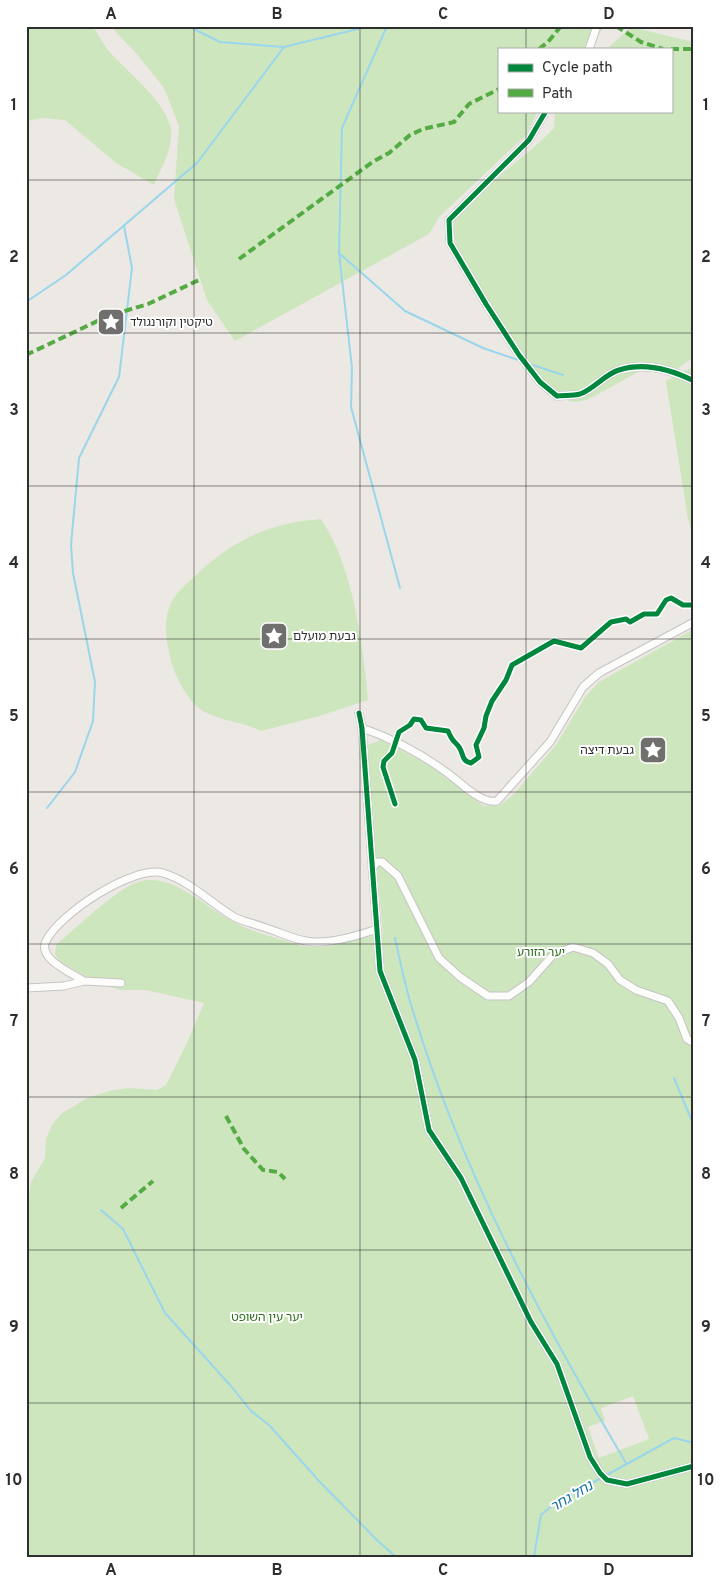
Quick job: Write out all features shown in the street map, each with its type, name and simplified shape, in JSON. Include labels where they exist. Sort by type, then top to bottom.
[{"type":"street","points":[[589,48],[596,26]]},
{"type":"street","points":[[545,112],[529,140],[449,220],[450,243],[458,260],[519,355],[540,382],[557,396],[580,394],[619,370],[639,367],[656,367],[694,381]]},
{"type":"street","points":[[362,728],[413,749],[440,765],[471,792],[486,800],[497,801],[550,742],[584,687],[599,673],[694,622]]},
{"type":"street","points":[[359,714],[362,728],[380,971],[414,1060],[429,1130],[461,1178],[532,1322],[557,1364],[593,1464],[607,1480],[627,1484],[694,1466]]},
{"type":"street","points":[[372,868],[378,862],[382,862],[398,876],[439,958],[460,977],[488,996],[509,996],[529,982],[553,954],[573,947],[594,953],[608,964],[620,980],[636,990],[668,1001],[680,1018],[687,1038],[694,1043]]},
{"type":"street","points":[[84,981],[50,960],[44,949],[46,941],[66,920],[100,892],[136,874],[148,872],[162,873],[177,878],[236,918],[307,942],[334,940],[377,929]]},
{"type":"street","points":[[26,988],[64,986],[84,981],[121,983]]},
{"type":"green space","points":[[26,26],[92,26],[107,49],[154,98],[168,120],[171,137],[166,158],[154,185],[116,163],[65,120],[43,118],[26,121]]},
{"type":"green space","points":[[110,26],[605,26],[587,48],[498,48],[498,112],[538,112],[527,134],[439,217],[429,234],[235,341],[207,300],[174,199],[179,126],[164,88],[136,53]]},
{"type":"green space","points":[[631,27],[694,42],[694,357],[670,374],[640,371],[587,400],[575,402],[554,397],[508,335],[458,253],[453,230],[456,215],[463,207],[554,128],[555,112],[672,112],[672,48],[608,48]]},
{"type":"green space","points":[[694,366],[694,539],[688,519],[666,381]]},
{"type":"green space","points":[[321,519],[332,538],[349,582],[363,655],[368,700],[319,716],[261,731],[203,711],[183,689],[171,661],[166,621],[174,598],[209,563],[238,543],[268,529],[302,521]]},
{"type":"green space","name":"יער עין השופט","points":[[694,629],[694,1557],[26,1557],[26,1219],[31,1182],[45,1158],[46,1139],[52,1125],[61,1114],[87,1098],[109,1091],[128,1088],[157,1090],[166,1085],[204,1003],[146,990],[120,990],[95,982],[61,962],[55,955],[56,945],[118,893],[138,882],[151,880],[176,886],[241,926],[299,945],[310,947],[331,946],[383,934],[367,763],[368,745],[381,740],[426,763],[484,806],[499,806],[513,795],[556,745],[585,697],[599,682]],"holes":[[[633,1396],[649,1439],[599,1458],[588,1427],[605,1421],[601,1408]]]},
{"type":"waterway","points":[[188,26],[220,42],[284,47],[370,26]]},
{"type":"waterway","points":[[387,26],[342,128],[339,253],[352,368],[351,407],[400,588]]},
{"type":"waterway","points":[[26,302],[66,275],[197,163],[284,47]]},
{"type":"waterway","points":[[47,808],[75,772],[93,721],[95,682],[73,573],[71,545],[79,458],[119,377],[132,268],[124,226]]},
{"type":"waterway","points":[[340,254],[405,311],[483,348],[521,361]]},
{"type":"waterway","points":[[530,364],[563,375]]},
{"type":"waterway","points":[[395,938],[409,999],[431,1068],[478,1184],[505,1242],[563,1354],[626,1463]]},
{"type":"waterway","points":[[674,1078],[694,1126]]},
{"type":"waterway","points":[[101,1210],[123,1229],[165,1313],[251,1411],[269,1425],[320,1482],[396,1557]]},
{"type":"waterway","name":"נחל גחר","points":[[534,1557],[541,1515],[554,1504],[674,1438],[694,1443]]},
{"type":"marked path","points":[[540,48],[548,42],[561,26]]},
{"type":"marked path","points":[[616,26],[641,42],[660,48]]},
{"type":"marked path","points":[[672,49],[694,49]]},
{"type":"marked path","points":[[239,259],[374,161],[389,153],[410,135],[423,129],[454,122],[469,104],[498,90]]},
{"type":"marked path","points":[[26,355],[108,316],[148,304],[199,280]]},
{"type":"marked path","points":[[226,1116],[244,1149],[263,1170],[278,1172],[285,1179]]},
{"type":"marked path","points":[[121,1208],[153,1181]]},
{"type":"cycle path","points":[[545,112],[529,140],[449,220],[450,243],[519,355],[540,382],[557,396],[580,394],[614,372],[628,368],[658,368],[694,381]]},
{"type":"cycle path","points":[[395,804],[383,767],[384,761],[392,753],[399,732],[410,725],[414,719],[421,720],[426,728],[448,731],[461,750],[464,759],[471,763],[479,757],[476,745],[484,728],[486,716],[512,665],[554,641],[581,648],[611,622],[626,619],[630,622],[644,614],[657,614],[666,600],[671,598],[683,605],[694,605]]},
{"type":"cycle path","points":[[359,713],[362,728],[380,971],[415,1060],[429,1130],[461,1178],[531,1322],[557,1364],[590,1457],[600,1473],[607,1480],[627,1484],[694,1466]]},
{"type":"place","name":"טיקטין וקורנגולד","points":[[111,322]]},
{"type":"place","name":"גבעת מועלם","points":[[274,636]]},
{"type":"place","name":"גבעת דיצה","points":[[653,750]]},
{"type":"park label","name":"יער הזורע","points":[[541,952]]}]
